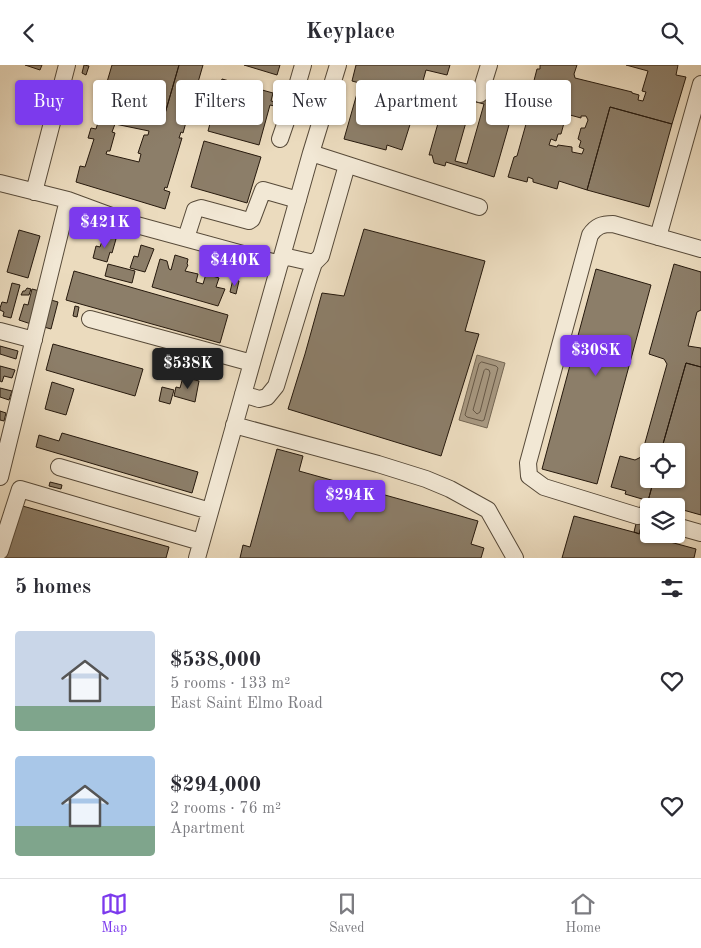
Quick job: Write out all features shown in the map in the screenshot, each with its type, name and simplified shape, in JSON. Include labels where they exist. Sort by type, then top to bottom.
[{"type":"street","points":[[34,192],[67,65]]},
{"type":"street","points":[[299,80],[303,65]]},
{"type":"street","points":[[334,80],[338,65]]},
{"type":"street","points":[[480,94],[489,65]]},
{"type":"street","points":[[658,237],[701,84]]},
{"type":"street","points":[[280,139],[285,125]]},
{"type":"street","points":[[197,558],[321,125]]},
{"type":"street","points":[[312,153],[479,207]]},
{"type":"street","points":[[244,394],[259,399],[267,397],[276,385],[314,263],[321,256],[347,165]]},
{"type":"street","points":[[0,183],[68,200],[133,224],[186,238],[281,260],[314,263]]},
{"type":"street","points":[[186,238],[195,210],[201,208],[249,221],[252,219],[263,190],[298,200]]},
{"type":"street","points":[[0,477],[68,200]]},
{"type":"street","points":[[640,516],[544,487],[529,476],[528,463],[590,235],[598,226],[613,224],[701,249]]},
{"type":"street","points":[[90,319],[252,363]]},
{"type":"street","points":[[0,331],[34,340]]},
{"type":"street","points":[[234,425],[378,464],[426,479],[450,489],[488,510],[515,558]]},
{"type":"street","points":[[59,467],[210,511]]},
{"type":"street","points":[[0,551],[20,489],[201,542]]},
{"type":"street","points":[[685,529],[701,533]]},
{"type":"water","points":[[477,355],[505,363],[487,428],[459,420]]},
{"type":"building","points":[[25,65],[42,65],[40,70]]},
{"type":"building","points":[[84,65],[89,66],[86,75],[82,73]]},
{"type":"building","points":[[112,65],[179,65],[166,110],[166,80],[108,80]]},
{"type":"building","points":[[179,65],[203,65],[199,80],[176,80],[176,125],[185,125],[179,138],[182,138],[167,188],[165,187],[164,190],[170,192],[165,209],[76,182],[80,166],[85,167],[94,139],[88,138],[91,128],[96,129],[97,125],[115,125],[112,132],[115,133],[110,151],[107,151],[106,154],[139,162],[141,154],[138,153],[144,135],[148,135],[149,131],[120,125],[166,125],[166,110]]},
{"type":"building","points":[[244,65],[280,65],[277,75]]},
{"type":"building","points":[[356,65],[450,65],[447,75],[426,70],[423,80],[352,81]]},
{"type":"building","points":[[540,65],[577,65],[574,74],[575,78],[632,92],[639,95],[638,100],[643,101],[646,92],[642,91],[648,71],[626,65],[678,65],[676,75],[686,77],[672,124],[610,107],[587,190],[559,181],[557,189],[533,182],[533,179],[528,177],[527,182],[508,177],[514,157],[517,156],[526,125],[563,125],[561,134],[558,134],[556,141],[551,139],[549,145],[572,147],[572,152],[582,154],[584,149],[579,147],[581,141],[578,139],[581,128],[585,128],[588,120],[586,116],[581,116],[581,118],[571,115],[571,80],[534,80],[537,69],[540,69]]},
{"type":"building","points":[[263,90],[273,93],[271,101],[273,101],[273,106],[270,105],[259,145],[208,131],[210,125],[263,125]]},
{"type":"building","points":[[476,93],[486,96],[486,125],[509,125],[494,177],[446,162],[445,166],[434,163],[432,155],[429,155],[438,125],[465,125],[455,161],[467,164],[484,104],[476,102]]},
{"type":"building","points":[[356,97],[356,125],[410,125],[402,150],[387,145],[386,150],[344,139]]},
{"type":"building","points":[[610,107],[672,124],[649,207],[587,190]]},
{"type":"building","points":[[204,141],[261,157],[247,203],[191,187]]},
{"type":"building","points":[[364,229],[485,261],[465,331],[479,334],[441,456],[288,409],[322,293],[344,296]]},
{"type":"building","points":[[19,230],[40,236],[28,278],[7,272]]},
{"type":"building","points":[[104,235],[116,239],[107,262],[93,258],[96,246],[100,247]]},
{"type":"building","points":[[141,245],[154,249],[145,272],[130,268],[134,256],[138,257]]},
{"type":"building","points":[[175,255],[188,259],[185,271],[198,274],[196,282],[203,284],[206,274],[219,278],[216,287],[225,289],[218,306],[152,287],[160,259],[167,261],[171,270]]},
{"type":"building","points":[[108,264],[135,271],[132,283],[105,276]]},
{"type":"building","points":[[674,264],[701,272],[701,310],[697,312],[688,346],[701,348],[701,367],[686,363],[663,443],[645,443],[667,364],[664,359],[649,354]]},
{"type":"building","points":[[596,269],[651,285],[597,484],[542,469]]},
{"type":"building","points":[[74,271],[228,315],[220,343],[66,300]]},
{"type":"building","points":[[233,279],[239,281],[236,294],[230,292]]},
{"type":"building","points":[[12,283],[20,285],[11,318],[3,316],[4,312],[0,308],[2,302],[7,303]]},
{"type":"building","points":[[27,288],[31,289],[29,295],[21,295],[23,291]]},
{"type":"building","points":[[32,289],[40,291],[31,324],[19,320],[24,304],[28,305]]},
{"type":"building","points":[[51,300],[58,302],[51,329],[44,327]]},
{"type":"building","points":[[75,306],[79,307],[77,317],[73,316]]},
{"type":"building","points":[[53,344],[143,369],[135,396],[46,370]]},
{"type":"building","points":[[0,346],[18,351],[16,359],[0,354]]},
{"type":"building","points":[[686,363],[701,367],[701,515],[685,511],[685,498],[649,498],[652,488],[685,488],[685,443],[663,443]]},
{"type":"building","points":[[0,366],[15,370],[12,378],[4,376],[2,382],[0,381]]},
{"type":"building","points":[[183,377],[199,381],[195,402],[174,396],[176,387],[180,388]]},
{"type":"building","points":[[52,382],[74,389],[66,415],[45,409]]},
{"type":"building","points":[[162,387],[174,390],[170,404],[159,401]]},
{"type":"building","points":[[0,388],[12,391],[9,400],[0,397]]},
{"type":"building","points":[[0,411],[6,413],[4,421],[0,420]]},
{"type":"building","points":[[62,433],[198,472],[192,493],[36,447],[39,435],[59,441]]},
{"type":"building","points":[[277,449],[303,456],[299,471],[478,521],[471,544],[484,548],[481,558],[240,558],[243,545],[250,547]]},
{"type":"building","points":[[620,456],[635,460],[640,458],[640,488],[652,488],[649,498],[640,498],[625,494],[626,491],[611,487]]},
{"type":"building","points":[[50,482],[62,485],[61,489],[49,486]]},
{"type":"building","points":[[19,505],[169,547],[166,558],[4,558]]},
{"type":"building","points":[[640,507],[640,530],[639,534],[634,532]]},
{"type":"building","points":[[574,516],[640,534],[640,543],[674,543],[696,549],[694,558],[562,558]]}]
